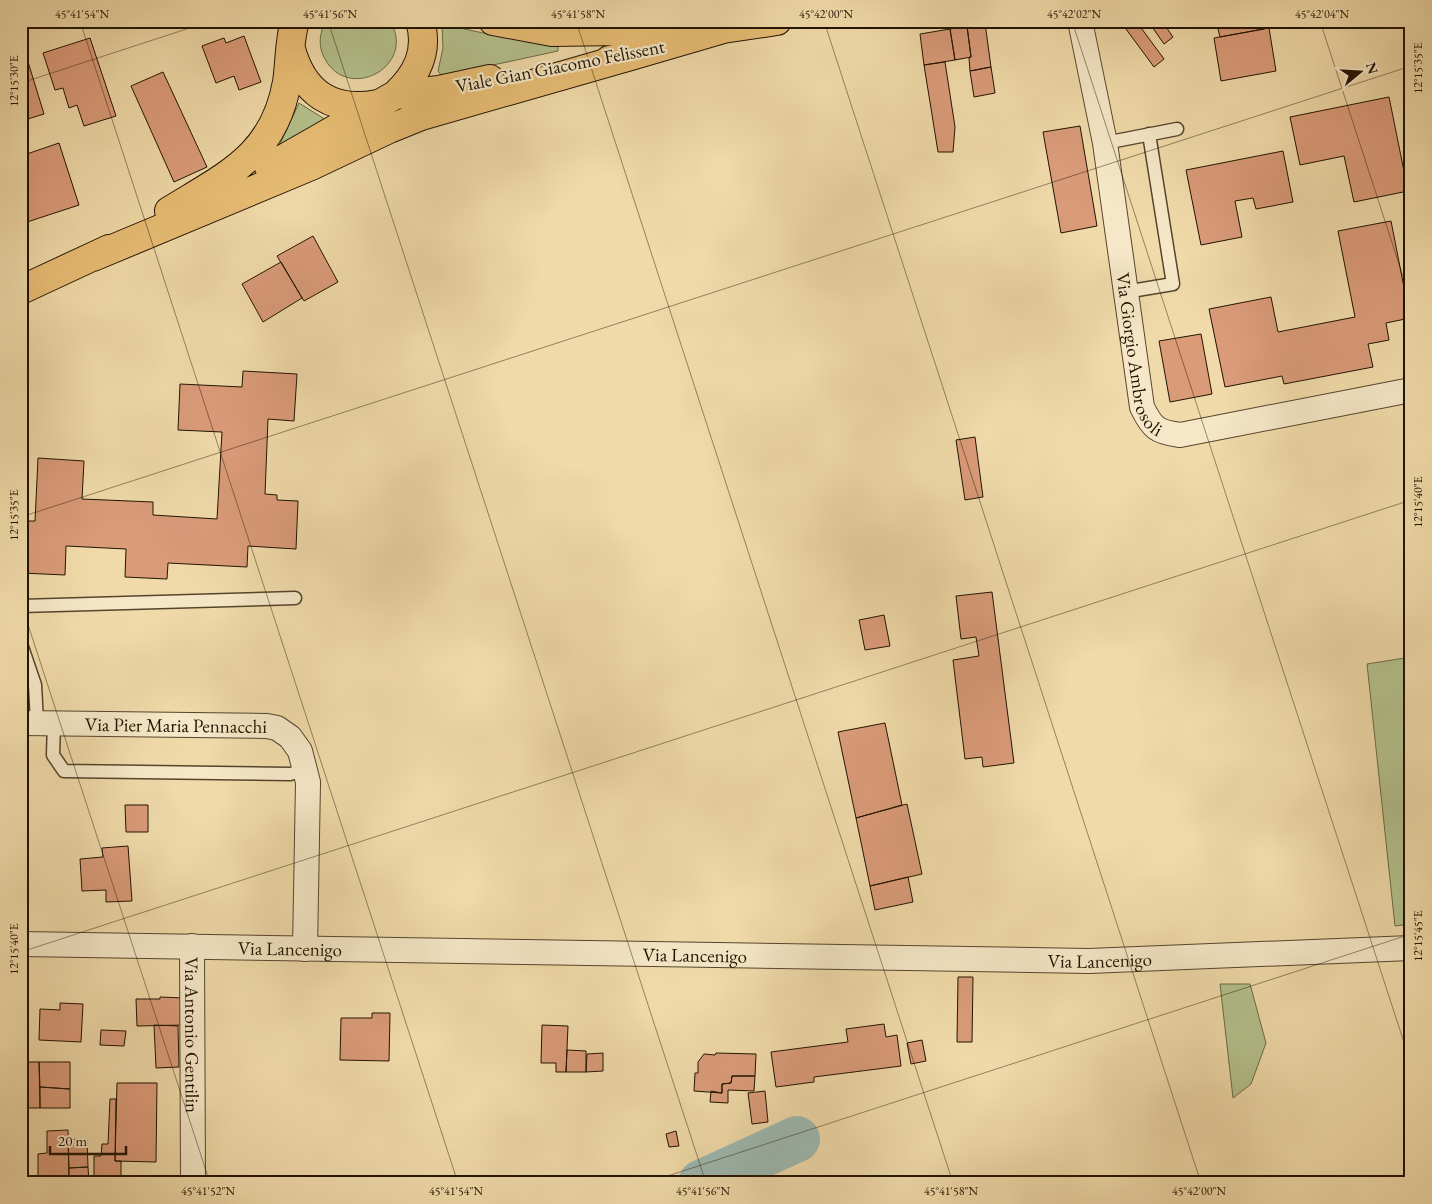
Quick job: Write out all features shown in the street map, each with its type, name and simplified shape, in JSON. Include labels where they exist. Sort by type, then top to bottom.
[{"type":"main road","name":"Viale Gian Giacomo Felissent","points":[[21,290],[93,257],[263,170],[388,99],[409,83],[418,67],[423,49],[423,31],[420,21]]},
{"type":"main road","name":"Viale Gian Giacomo Felissent","points":[[493,21],[552,32],[777,21]]},
{"type":"main road","name":"Viale Gian Giacomo Felissent","points":[[290,31],[296,67],[307,84],[322,97],[340,105],[360,108],[388,99],[627,57],[721,25]]},
{"type":"main road","name":"Viale Gian Giacomo Felissent","points":[[93,257],[220,179],[246,161],[260,148],[279,112],[287,82],[290,31]]},
{"type":"main road","points":[[93,257],[311,166],[421,116],[627,57]]},
{"type":"street","name":"Via Giorgio Ambrosoli","points":[[1080,21],[1105,143],[1142,407],[1150,424],[1163,433],[1180,435],[1411,390]]},
{"type":"street","name":"Via Pier Maria Pennacchi","points":[[38,723],[277,728],[290,737],[306,770],[309,806],[305,949]]},
{"type":"street","name":"Via Lancenigo","points":[[21,944],[1089,960],[1411,948]]},
{"type":"street","name":"Via Antonio Gentilin","points":[[192,946],[193,1183]]},
{"type":"lane","points":[[1105,143],[1177,129]]},
{"type":"lane","points":[[1126,292],[1174,284],[1149,134]]},
{"type":"lane","points":[[21,606],[296,598]]},
{"type":"lane","points":[[21,644],[35,685],[38,723],[53,755],[64,771],[290,774],[306,770]]},
{"type":"green space","points":[[326,21],[390,21],[396,38],[394,53],[387,65],[375,74],[361,78],[347,77],[333,70],[321,51],[320,38]]},
{"type":"green space","points":[[442,24],[558,46],[558,51],[442,76],[438,71],[443,48]]},
{"type":"green space","points":[[299,103],[326,120],[281,146],[280,144]]},
{"type":"green space","points":[[1411,657],[1411,924],[1395,926],[1367,664]]},
{"type":"green space","points":[[1220,984],[1250,984],[1266,1043],[1251,1084],[1233,1098]]},
{"type":"building","points":[[1128,21],[1136,21],[1164,59],[1154,67],[1123,25]]},
{"type":"building","points":[[1148,21],[1162,21],[1173,37],[1164,44]]},
{"type":"building","points":[[1216,21],[1263,21],[1264,29],[1220,37]]},
{"type":"building","points":[[985,23],[991,67],[970,71],[969,58],[971,57],[967,26]]},
{"type":"building","points":[[967,26],[971,57],[955,60],[950,29]]},
{"type":"building","points":[[1269,28],[1276,71],[1221,81],[1214,38]]},
{"type":"building","points":[[950,29],[955,60],[924,65],[920,34]]},
{"type":"building","points":[[244,36],[261,82],[239,90],[234,76],[216,83],[202,46],[224,38],[226,43]]},
{"type":"building","points":[[90,38],[116,116],[84,126],[77,105],[69,108],[63,88],[55,90],[43,53]]},
{"type":"building","points":[[25,52],[44,114],[21,121],[21,53]]},
{"type":"building","points":[[945,62],[955,127],[953,152],[938,152],[924,65]]},
{"type":"building","points":[[991,67],[995,93],[974,97],[970,71]]},
{"type":"building","points":[[163,72],[207,167],[174,182],[131,86]]},
{"type":"building","points":[[1389,97],[1408,191],[1354,202],[1344,156],[1300,165],[1290,117]]},
{"type":"building","points":[[1080,126],[1097,226],[1061,233],[1043,132]]},
{"type":"building","points":[[59,143],[79,205],[21,224],[21,156]]},
{"type":"building","points":[[1283,151],[1293,202],[1256,209],[1253,198],[1235,201],[1242,237],[1201,245],[1186,170]]},
{"type":"building","points":[[1391,221],[1410,318],[1386,323],[1389,340],[1368,344],[1373,367],[1284,384],[1282,376],[1225,387],[1209,309],[1271,297],[1278,332],[1355,317],[1338,231]]},
{"type":"building","points":[[313,236],[338,282],[304,301],[277,256]]},
{"type":"building","points":[[281,262],[302,298],[263,322],[242,284]]},
{"type":"building","points":[[1201,334],[1212,394],[1170,402],[1159,341]]},
{"type":"building","points":[[243,371],[297,374],[294,421],[268,419],[265,494],[277,495],[277,500],[298,501],[296,549],[248,546],[247,567],[168,563],[167,579],[125,577],[126,549],[66,546],[65,575],[21,573],[22,521],[35,521],[38,458],[84,461],[82,499],[153,502],[153,515],[217,519],[222,432],[178,430],[180,384],[242,387]]},
{"type":"building","points":[[975,437],[983,497],[965,500],[956,440]]},
{"type":"building","points":[[992,592],[1014,763],[983,767],[982,757],[965,759],[953,660],[979,656],[976,637],[961,639],[956,596]]},
{"type":"building","points":[[884,615],[890,646],[865,650],[859,620]]},
{"type":"building","points":[[885,723],[902,805],[856,818],[838,732]]},
{"type":"building","points":[[907,804],[922,874],[870,886],[856,818]]},
{"type":"building","points":[[125,805],[148,805],[148,832],[126,832]]},
{"type":"building","points":[[128,846],[132,901],[106,902],[106,890],[82,891],[80,859],[103,857],[102,848]]},
{"type":"building","points":[[908,877],[913,902],[875,910],[870,886]]},
{"type":"building","points":[[958,977],[973,977],[972,1042],[957,1042]]},
{"type":"building","points":[[160,997],[183,998],[184,1025],[137,1026],[136,999],[160,999]]},
{"type":"building","points":[[60,1003],[83,1004],[81,1042],[39,1040],[40,1009],[60,1010]]},
{"type":"building","points":[[372,1013],[390,1013],[389,1061],[340,1060],[341,1018],[372,1018]]},
{"type":"building","points":[[884,1024],[886,1037],[897,1035],[901,1066],[814,1077],[814,1082],[776,1087],[771,1052],[848,1042],[846,1029]]},
{"type":"building","points":[[154,1025],[178,1026],[179,1067],[156,1068]]},
{"type":"building","points":[[542,1025],[568,1026],[566,1072],[556,1072],[556,1063],[541,1063]]},
{"type":"building","points":[[101,1030],[126,1031],[124,1046],[100,1045]]},
{"type":"building","points":[[922,1040],[926,1061],[911,1064],[907,1043]]},
{"type":"building","points":[[567,1050],[586,1051],[586,1072],[566,1072]]},
{"type":"building","points":[[603,1053],[603,1071],[586,1072],[587,1054]]},
{"type":"building","points":[[716,1053],[756,1054],[755,1076],[732,1076],[731,1083],[722,1084],[722,1093],[694,1091],[695,1073],[698,1073],[698,1062],[704,1054],[715,1055]]},
{"type":"building","points":[[21,1062],[39,1062],[40,1108],[21,1108]]},
{"type":"building","points":[[39,1062],[70,1062],[70,1089],[40,1087]]},
{"type":"building","points":[[732,1076],[755,1076],[754,1091],[728,1090],[728,1103],[710,1102],[711,1091],[722,1093],[722,1084],[731,1083]]},
{"type":"building","points":[[117,1083],[157,1083],[156,1162],[115,1161]]},
{"type":"building","points":[[40,1087],[70,1089],[70,1108],[40,1108]]},
{"type":"building","points":[[765,1091],[768,1122],[752,1124],[748,1093]]},
{"type":"building","points":[[110,1099],[116,1099],[115,1161],[121,1161],[121,1183],[94,1183],[94,1156],[101,1156],[102,1144],[108,1144]]},
{"type":"building","points":[[68,1130],[69,1183],[38,1183],[38,1154],[47,1153],[47,1131]]},
{"type":"building","points":[[676,1131],[679,1146],[669,1147],[666,1134]]},
{"type":"building","points":[[68,1139],[87,1140],[88,1167],[69,1168]]},
{"type":"building","points":[[88,1167],[89,1183],[69,1183],[69,1168]]},
{"type":"waterway","points":[[701,1183],[797,1139]]}]
